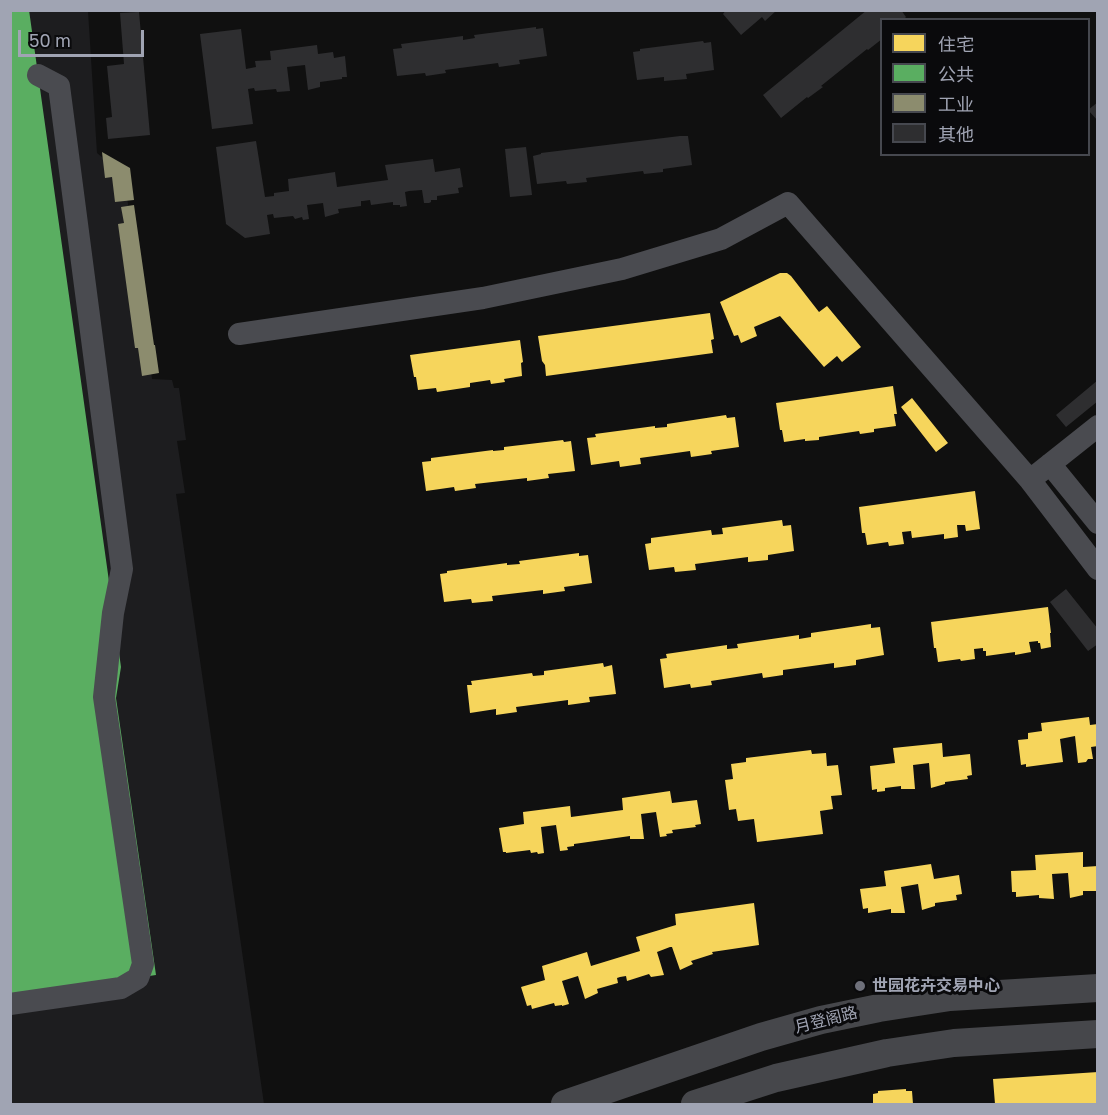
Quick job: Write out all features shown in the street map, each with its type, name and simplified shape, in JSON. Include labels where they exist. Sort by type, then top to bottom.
[{"type":"main road","name":"月登阁路","points":[[565,1104],[761,1037],[821,1020],[950,997],[1098,988]]},
{"type":"main road","points":[[695,1104],[776,1078],[887,1053],[954,1043],[1098,1034]]},
{"type":"street","points":[[10,1004],[121,988],[138,978],[143,964],[104,697],[113,613],[122,569],[59,86],[38,75]]},
{"type":"street","points":[[239,334],[483,298],[622,269],[721,239],[788,203],[1030,480],[1098,569]]},
{"type":"street","points":[[1030,480],[1098,426]]},
{"type":"street","points":[[1050,464],[1098,523]]},
{"type":"shaded area","points":[[10,11],[88,11],[97,153],[124,175],[152,379],[172,380],[174,388],[179,388],[186,440],[177,441],[185,493],[176,494],[264,1104],[11,1104]]},
{"type":"building: 住宅","points":[[780,273],[787,273],[791,276],[819,312],[827,306],[861,347],[842,362],[837,356],[824,367],[780,316],[754,327],[757,336],[741,343],[738,335],[734,336],[720,302]]},
{"type":"building: 住宅","points":[[710,313],[714,339],[711,340],[713,353],[546,376],[538,336]]},
{"type":"building: 住宅","points":[[520,340],[522,376],[504,379],[505,382],[491,384],[490,380],[470,383],[470,387],[437,392],[436,388],[418,390],[410,355]]},
{"type":"building: 住宅","points":[[893,386],[897,414],[894,414],[896,426],[874,429],[874,432],[860,434],[859,431],[819,437],[819,440],[784,442],[776,403]]},
{"type":"building: 住宅","points":[[912,398],[948,443],[936,452],[901,407]]},
{"type":"building: 住宅","points":[[726,415],[727,418],[735,417],[739,447],[691,457],[690,451],[640,458],[641,464],[620,467],[619,461],[591,465],[587,438],[596,437],[595,434],[655,426],[655,428],[667,427],[667,424]]},
{"type":"building: 住宅","points":[[563,440],[564,442],[571,441],[575,471],[548,474],[549,478],[527,481],[527,478],[475,484],[476,488],[455,491],[454,487],[426,491],[422,462],[431,461],[431,458],[504,450],[504,447]]},
{"type":"building: 住宅","points":[[975,491],[980,529],[966,531],[965,525],[957,525],[958,537],[944,539],[944,534],[912,538],[911,531],[902,532],[904,544],[889,546],[888,542],[867,545],[865,533],[862,533],[859,507]]},
{"type":"building: 住宅","points":[[782,520],[783,526],[791,525],[794,551],[768,555],[768,560],[748,562],[748,557],[695,564],[696,570],[675,572],[674,567],[649,570],[645,544],[651,543],[651,538],[711,530],[712,535],[723,534],[722,528]]},
{"type":"building: 住宅","points":[[579,553],[579,556],[588,555],[592,583],[564,587],[565,591],[543,594],[543,590],[492,596],[493,601],[472,603],[471,599],[444,602],[440,574],[447,573],[447,571],[507,563],[507,565],[520,564],[519,561]]},
{"type":"building: 住宅","points":[[1048,607],[1051,647],[1041,649],[1038,641],[1029,642],[1031,652],[986,656],[983,648],[974,649],[975,659],[938,662],[931,622]]},
{"type":"building: 住宅","points":[[871,624],[871,628],[880,627],[884,655],[856,660],[856,665],[834,668],[834,663],[783,670],[783,675],[763,678],[762,673],[711,681],[712,685],[691,688],[690,684],[664,688],[660,659],[667,658],[666,654],[727,645],[727,649],[738,648],[737,644],[799,635],[799,639],[811,637],[811,633]]},
{"type":"building: 住宅","points":[[603,663],[604,667],[612,665],[616,694],[589,697],[590,702],[568,705],[568,700],[516,707],[517,712],[496,715],[496,709],[470,713],[467,685],[472,685],[471,681],[532,673],[533,676],[544,675],[544,671]]},
{"type":"building: 住宅","points":[[1089,717],[1090,725],[1098,724],[1098,746],[1091,747],[1093,759],[1078,763],[1075,736],[1060,739],[1063,762],[1026,767],[1026,764],[1021,765],[1018,740],[1028,739],[1028,733],[1042,731],[1041,723]]},
{"type":"building: 住宅","points":[[942,743],[943,757],[970,754],[972,775],[967,776],[968,779],[945,782],[945,784],[931,788],[929,763],[913,765],[915,789],[901,789],[901,786],[885,788],[885,791],[872,790],[870,766],[895,763],[893,748]]},
{"type":"building: 住宅","points":[[811,750],[812,754],[826,753],[827,766],[838,765],[842,795],[831,796],[833,809],[820,811],[823,834],[757,842],[754,819],[738,821],[736,809],[729,810],[725,780],[733,779],[731,764],[746,762],[746,758]]},
{"type":"building: 住宅","points":[[670,791],[672,803],[697,800],[701,824],[695,825],[696,827],[672,830],[673,833],[660,837],[656,812],[641,814],[644,839],[630,839],[630,836],[574,844],[574,846],[567,847],[568,850],[560,851],[556,825],[541,827],[544,853],[531,853],[530,850],[503,852],[499,828],[524,824],[523,812],[570,806],[571,817],[623,810],[622,798]]},
{"type":"building: 住宅","points":[[1083,852],[1083,867],[1098,866],[1098,891],[1083,891],[1083,895],[1070,898],[1068,873],[1052,874],[1054,899],[1039,898],[1039,895],[1016,897],[1016,892],[1012,892],[1011,871],[1036,870],[1035,855]]},
{"type":"building: 住宅","points":[[931,864],[934,879],[959,875],[962,894],[956,895],[957,900],[935,903],[935,906],[922,910],[918,884],[901,887],[905,913],[891,913],[891,909],[868,913],[868,908],[863,909],[860,889],[886,886],[884,871]]},
{"type":"building: 住宅","points":[[754,903],[759,945],[712,952],[713,954],[691,961],[693,964],[680,970],[672,947],[670,947],[657,952],[664,975],[651,977],[649,974],[627,981],[626,976],[620,977],[617,978],[618,983],[597,989],[598,993],[585,999],[578,976],[562,981],[569,1004],[555,1006],[554,1003],[532,1009],[531,1005],[527,1006],[521,987],[545,980],[542,966],[587,952],[591,966],[640,951],[636,937],[676,925],[675,914]]},
{"type":"building: 住宅","points":[[1098,1072],[1098,1104],[995,1104],[993,1079]]},
{"type":"building: 住宅","points":[[906,1089],[906,1091],[912,1091],[913,1104],[873,1104],[873,1094],[878,1091]]},
{"type":"building: 公共","points":[[10,10],[29,10],[121,667],[116,698],[156,975],[10,997]]},
{"type":"building: 工业","points":[[102,152],[130,168],[134,200],[115,202],[112,177],[105,178]]},
{"type":"building: 工业","points":[[134,205],[159,373],[142,376],[138,348],[135,348],[118,224],[124,223],[121,207]]},
{"type":"building: 其他","points":[[726,10],[777,10],[765,21],[762,17],[741,35],[723,14]]},
{"type":"building: 其他","points":[[867,10],[901,10],[906,17],[880,18],[880,41],[781,118],[763,95]]},
{"type":"building: 其他","points":[[139,12],[150,135],[108,139],[106,118],[112,117],[107,66],[124,64],[120,13]]},
{"type":"building: 其他","points":[[536,27],[536,29],[543,28],[547,56],[519,60],[520,64],[499,67],[498,63],[445,70],[446,73],[426,76],[425,73],[397,76],[393,49],[402,48],[401,44],[463,36],[463,40],[475,38],[474,35]]},
{"type":"building: 其他","points":[[241,29],[246,69],[256,67],[255,61],[271,60],[270,51],[317,45],[318,54],[333,52],[334,58],[345,56],[347,77],[320,82],[320,87],[308,90],[305,65],[287,67],[290,91],[248,89],[253,124],[212,129],[200,34]]},
{"type":"building: 其他","points":[[703,41],[704,43],[711,42],[714,70],[686,74],[687,79],[664,81],[664,77],[637,80],[633,52],[640,51],[640,49]]},
{"type":"building: 其他","points":[[1098,102],[1098,121],[1090,112],[1090,108]]},
{"type":"building: 其他","points":[[688,136],[692,165],[663,169],[663,172],[644,174],[643,171],[586,178],[587,182],[567,184],[566,181],[537,184],[533,156],[541,153]]},
{"type":"building: 其他","points":[[256,141],[265,197],[289,191],[288,179],[335,172],[337,187],[388,180],[385,165],[433,159],[435,172],[460,168],[463,187],[458,188],[459,193],[437,196],[437,200],[431,200],[429,203],[424,203],[422,190],[409,191],[405,192],[407,206],[393,205],[393,202],[371,205],[370,200],[361,201],[361,206],[338,209],[339,213],[325,217],[323,203],[307,205],[309,219],[303,220],[302,217],[295,219],[293,216],[274,218],[273,214],[267,215],[270,234],[245,238],[226,224],[216,147]]},
{"type":"building: 其他","points":[[526,147],[532,195],[510,197],[505,149]]},
{"type":"building: 其他","points":[[1098,380],[1098,401],[1066,427],[1056,415]]},
{"type":"building: 其他","points":[[1066,589],[1098,629],[1098,644],[1088,651],[1050,602]]},
{"type":"place","name":"世园花卉交易中心","points":[[860,986]]}]
